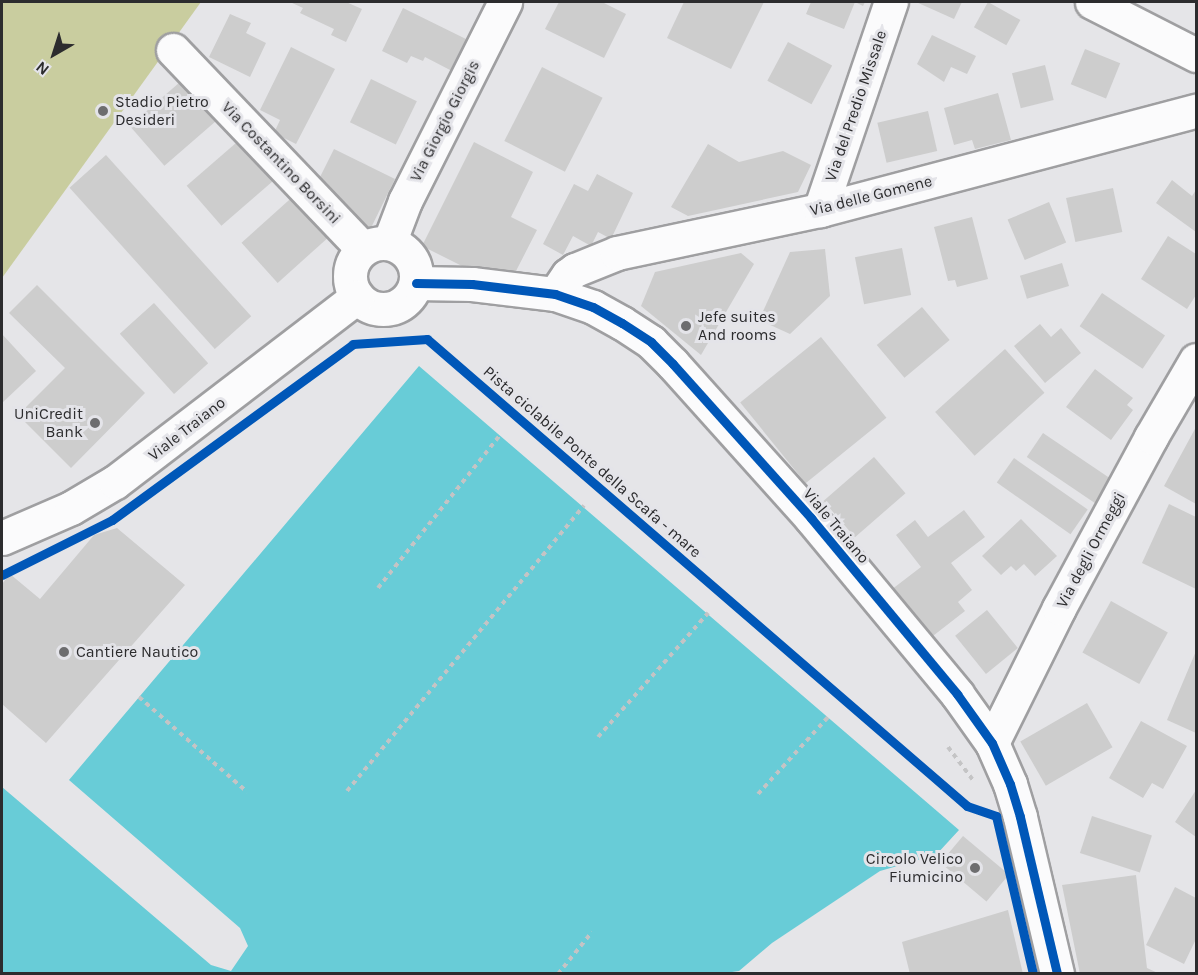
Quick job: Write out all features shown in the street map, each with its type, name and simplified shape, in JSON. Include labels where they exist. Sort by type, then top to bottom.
[{"type":"street","name":"Via Giorgio Giorgis","points":[[376,246],[405,201],[505,2]]},
{"type":"street","name":"Via del Predio Missale","points":[[820,210],[891,2]]},
{"type":"street","points":[[1092,2],[1197,55]]},
{"type":"street","name":"Via Costantino Borsini","points":[[173,50],[376,246]]},
{"type":"street","name":"Via delle Gomene","points":[[555,294],[568,275],[600,258],[820,210],[1197,111]]},
{"type":"street","points":[[376,246],[399,246],[414,262],[416,283],[406,301],[386,310],[375,309],[357,297],[350,277],[351,266],[376,246]]},
{"type":"street","name":"Viale Traiano","points":[[416,283],[472,284],[555,294],[593,307],[622,323],[651,342],[673,364],[811,518],[957,694],[992,743],[1018,809],[1057,974]]},
{"type":"street","name":"Viale Traiano","points":[[2,538],[71,508],[115,482],[357,297]]},
{"type":"street","name":"Via degli Ormeggi","points":[[992,743],[1070,588],[1151,437],[1197,360]]},
{"type":"path","points":[[378,588],[500,435]]},
{"type":"path","points":[[347,791],[584,506]]},
{"type":"path","points":[[598,737],[708,613]]},
{"type":"path","points":[[139,697],[247,792]]},
{"type":"path","points":[[758,794],[828,717]]},
{"type":"path","points":[[558,974],[592,932]]},
{"type":"green space","points":[[2,2],[201,2],[2,278]]},
{"type":"water","points":[[419,366],[959,830],[936,855],[880,871],[772,943],[739,971],[725,973],[2,973],[2,787],[211,965],[231,971],[248,946],[240,928],[69,780]]},
{"type":"building","points":[[290,2],[346,2],[362,9],[346,42],[331,35],[334,29],[300,13],[303,8]]},
{"type":"building","points":[[559,2],[602,2],[626,14],[604,58],[545,29]]},
{"type":"building","points":[[684,2],[764,2],[731,69],[667,38]]},
{"type":"building","points":[[811,2],[855,2],[844,29],[806,14]]},
{"type":"building","points":[[916,2],[962,2],[954,19]]},
{"type":"building","points":[[988,2],[1020,20],[1006,45],[974,27]]},
{"type":"building","points":[[403,8],[468,40],[452,71],[425,57],[423,61],[411,56],[407,63],[382,51]]},
{"type":"building","points":[[230,14],[251,23],[246,33],[266,43],[250,77],[209,57]]},
{"type":"building","points":[[932,35],[976,56],[967,74],[951,67],[944,82],[917,64]]},
{"type":"building","points":[[788,42],[832,65],[811,104],[767,81]]},
{"type":"building","points":[[291,47],[335,69],[296,144],[274,133],[280,120],[260,110]]},
{"type":"building","points":[[1085,49],[1120,63],[1106,98],[1071,84]]},
{"type":"building","points":[[1045,65],[1054,100],[1021,108],[1012,73]]},
{"type":"building","points":[[542,67],[603,98],[565,172],[504,141]]},
{"type":"building","points":[[187,76],[222,116],[164,166],[130,126]]},
{"type":"building","points":[[371,79],[417,101],[396,144],[350,122]]},
{"type":"building","points":[[998,93],[1011,140],[975,149],[972,140],[954,145],[944,108]]},
{"type":"building","points":[[928,111],[937,151],[887,163],[877,123]]},
{"type":"building","points":[[244,136],[279,176],[221,226],[187,186]]},
{"type":"building","points":[[474,142],[533,172],[511,217],[537,230],[516,271],[490,280],[422,246]]},
{"type":"building","points":[[708,144],[739,162],[783,151],[811,165],[798,192],[688,216],[671,207]]},
{"type":"building","points":[[334,149],[395,179],[365,240],[315,187]]},
{"type":"building","points":[[106,155],[251,316],[215,349],[70,188]]},
{"type":"building","points":[[597,174],[633,193],[611,239],[598,232],[591,246],[573,236],[563,255],[543,244],[574,184],[588,191]]},
{"type":"building","points":[[1172,180],[1192,196],[1196,190],[1196,232],[1156,203]]},
{"type":"building","points":[[1113,188],[1122,232],[1075,242],[1066,198]]},
{"type":"building","points":[[298,192],[334,232],[278,283],[242,243]]},
{"type":"building","points":[[1049,202],[1066,243],[1025,260],[1008,220]]},
{"type":"building","points":[[972,217],[988,279],[957,287],[955,280],[948,281],[934,227]]},
{"type":"building","points":[[1168,236],[1196,254],[1196,295],[1187,309],[1141,279]]},
{"type":"building","points":[[902,248],[911,295],[864,304],[855,257]]},
{"type":"building","points":[[825,249],[830,296],[790,334],[759,320],[790,252]]},
{"type":"building","points":[[741,253],[754,264],[701,355],[641,306],[655,272]]},
{"type":"building","points":[[1062,263],[1069,286],[1027,299],[1020,276]]},
{"type":"building","points":[[37,285],[145,393],[71,468],[18,415],[65,368],[9,313]]},
{"type":"building","points":[[1102,293],[1165,335],[1143,369],[1080,326]]},
{"type":"building","points":[[154,303],[208,363],[174,394],[120,334]]},
{"type":"building","points":[[922,307],[950,340],[904,378],[877,345]]},
{"type":"building","points":[[1040,324],[1051,337],[1061,328],[1081,353],[1045,383],[1014,346]]},
{"type":"building","points":[[2,334],[36,371],[2,403]]},
{"type":"building","points":[[821,337],[886,418],[806,483],[740,402]]},
{"type":"building","points":[[1005,349],[1044,393],[975,456],[935,412]]},
{"type":"building","points":[[1095,369],[1133,398],[1127,405],[1133,410],[1111,440],[1066,407]]},
{"type":"building","points":[[1196,427],[1196,504],[1164,486]]},
{"type":"building","points":[[1043,433],[1112,479],[1096,503],[1027,457]]},
{"type":"building","points":[[874,457],[905,493],[855,537],[823,501]]},
{"type":"building","points":[[1014,458],[1088,510],[1071,534],[997,483]]},
{"type":"building","points":[[1169,504],[1196,517],[1196,589],[1142,563]]},
{"type":"building","points":[[964,510],[985,537],[951,563],[972,590],[958,602],[965,611],[929,639],[891,590],[921,567],[896,535],[915,520],[928,537]]},
{"type":"building","points":[[1021,519],[1057,556],[1035,576],[1024,564],[1016,571],[1011,566],[1001,575],[982,556]]},
{"type":"building","name":"Cantiere Nautico","points":[[117,528],[185,585],[46,743],[2,704],[2,584],[10,574],[40,599],[94,535]]},
{"type":"building","points":[[1111,601],[1168,633],[1139,684],[1082,653]]},
{"type":"building","points":[[987,610],[1018,648],[986,674],[955,636]]},
{"type":"building","points":[[1196,651],[1196,733],[1167,720]]},
{"type":"building","points":[[1087,703],[1112,747],[1046,786],[1020,742]]},
{"type":"building","points":[[1141,721],[1187,746],[1163,789],[1152,783],[1143,798],[1109,778]]},
{"type":"building","points":[[1196,790],[1196,837],[1175,822]]},
{"type":"building","points":[[1092,816],[1152,835],[1140,873],[1080,853]]},
{"type":"building","name":"Circolo Velico Fiumicino","points":[[963,836],[1009,875],[986,901],[941,863]]},
{"type":"building","points":[[1136,875],[1147,968],[1160,974],[1080,974],[1062,885]]},
{"type":"building","points":[[1175,887],[1196,898],[1196,939],[1184,964],[1146,945]]},
{"type":"building","points":[[1008,910],[1023,974],[910,974],[902,942]]},
{"type":"cycle path","points":[[416,283],[472,284],[555,294],[593,307],[622,323],[651,342],[673,364],[811,518],[957,694],[992,743],[1010,784],[1020,817],[1057,974]]},
{"type":"cycle path","name":"Pista ciclabile Ponte della Scafa - mare","points":[[2,575],[112,520],[353,344],[427,339],[967,806],[996,816],[1033,974]]},
{"type":"place","name":"Stadio Pietro Desideri","points":[[103,111]]},
{"type":"place","name":"Jefe suites And rooms","points":[[686,326]]},
{"type":"place","name":"UniCredit Bank","points":[[95,423]]},
{"type":"place","name":"Cantiere Nautico","points":[[64,652]]},
{"type":"place","name":"Circolo Velico Fiumicino","points":[[975,868]]}]
